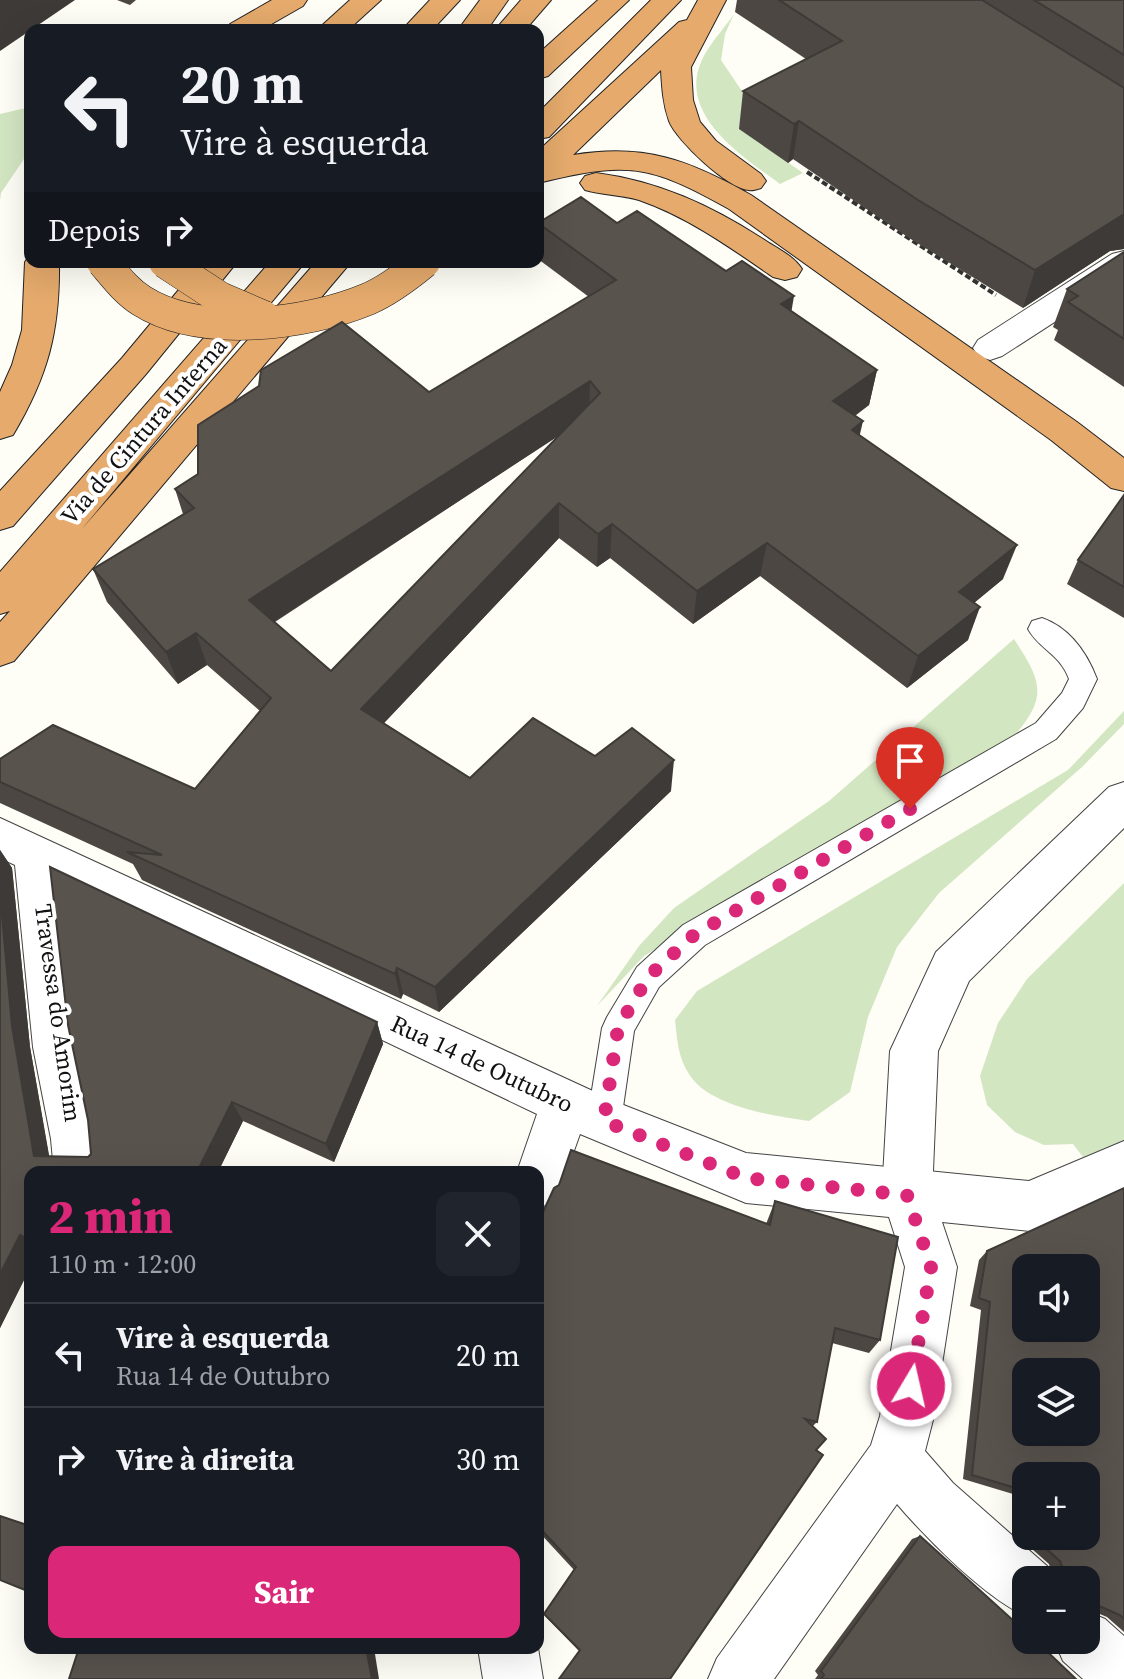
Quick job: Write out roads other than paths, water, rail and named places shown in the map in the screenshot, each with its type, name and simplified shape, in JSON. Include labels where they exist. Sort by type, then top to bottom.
[{"type":"highway","points":[[251,24],[293,0]]},
{"type":"highway","points":[[291,24],[311,0]]},
{"type":"highway","points":[[338,24],[367,0]]},
{"type":"highway","points":[[394,24],[410,0]]},
{"type":"highway","points":[[422,24],[446,0]]},
{"type":"highway","points":[[476,24],[494,0]]},
{"type":"highway","points":[[515,24],[537,0]]},
{"type":"highway","points":[[544,65],[615,0]]},
{"type":"highway","points":[[544,124],[666,0]]},
{"type":"highway","points":[[544,162],[563,148],[707,8]]},
{"type":"highway","points":[[707,8],[676,67],[678,100],[685,124],[705,148],[1124,439]]},
{"type":"highway","points":[[544,172],[625,157],[660,162],[688,172],[740,202],[1064,431],[1124,478]]},
{"type":"highway","points":[[544,183],[620,185],[654,192],[681,204],[1049,443],[1124,487]]},
{"type":"highway","points":[[0,426],[29,374],[39,341],[42,268]]},
{"type":"highway","points":[[109,268],[136,297],[157,309],[186,320],[212,324],[274,321],[330,312],[379,294],[416,268]]},
{"type":"highway","points":[[174,268],[220,298],[274,321]]},
{"type":"highway","points":[[0,516],[134,366],[215,268]]},
{"type":"highway","name":"Via de Cintura Interna","points":[[0,599],[283,268]]},
{"type":"highway","points":[[0,650],[329,268]]},
{"type":"highway","points":[[307,293],[339,268]]},
{"type":"street","points":[[990,348],[1124,262]]},
{"type":"street","points":[[738,1679],[895,1459],[907,1416],[931,1267],[907,1195],[914,1051],[952,967],[1124,800]]},
{"type":"street","name":"Rua 14 de Outubro","points":[[18,846],[585,1112],[746,1178],[1030,1206],[1124,1165]]},
{"type":"street","name":"Travessa do Amorim","points":[[18,846],[76,1139],[78,1166]]},
{"type":"street","points":[[544,1174],[585,1112]]},
{"type":"street","points":[[895,1459],[933,1503],[1012,1574]]},
{"type":"street","points":[[509,1654],[513,1679]]},
{"type":"street","points":[[1100,1654],[1124,1676]]},
{"type":"lane","points":[[585,1112],[618,1028],[648,977],[694,935],[1046,731],[1073,700],[1083,679],[1075,657],[1042,629]]}]
